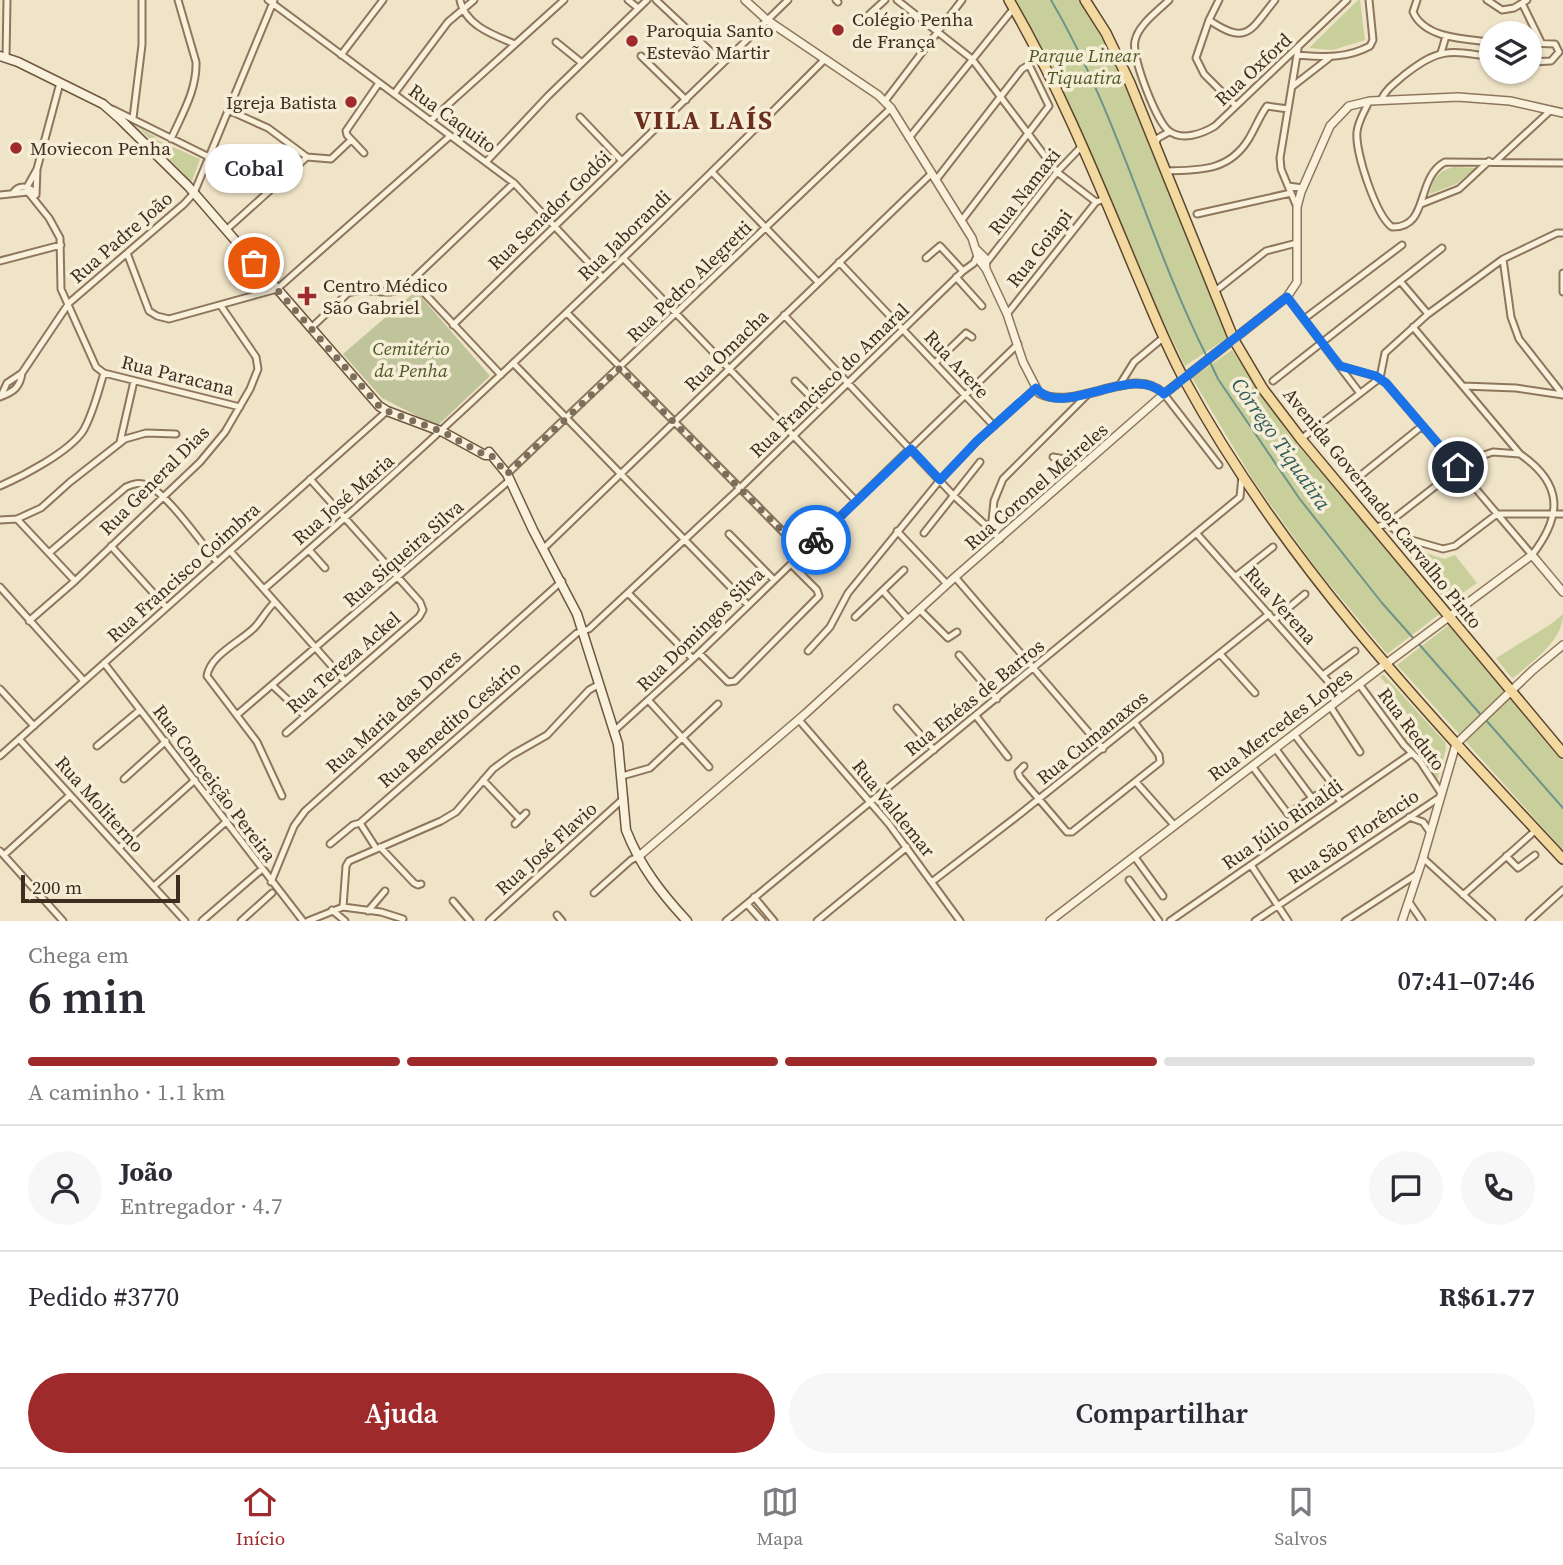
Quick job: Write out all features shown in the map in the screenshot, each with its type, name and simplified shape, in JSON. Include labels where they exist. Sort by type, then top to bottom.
[{"type":"main road","name":"Avenida Governador Carvalho Pinto","points":[[1085,0],[1111,43],[1130,83],[1213,292],[1234,340],[1263,389],[1374,528],[1563,753]]},
{"type":"main road","points":[[1011,4],[1058,92],[1083,146],[1100,200],[1183,378],[1242,476],[1310,572],[1384,664],[1563,859]]},
{"type":"main road","points":[[3,57],[103,104],[139,136],[194,193],[364,390],[387,411],[443,432],[485,455],[491,455],[509,477],[577,614],[614,731],[622,776],[626,830],[652,881],[687,921]]},
{"type":"street","points":[[3,57],[7,0]]},
{"type":"street","points":[[133,118],[142,45],[142,0]]},
{"type":"street","points":[[171,139],[192,90],[196,70],[178,0]]},
{"type":"street","points":[[341,55],[383,0]]},
{"type":"street","points":[[460,0],[462,10],[484,30],[515,44]]},
{"type":"street","points":[[394,94],[448,22],[474,0]]},
{"type":"street","points":[[429,121],[564,0]]},
{"type":"street","points":[[628,0],[638,8]]},
{"type":"street","points":[[486,162],[647,0]]},
{"type":"street","points":[[656,0],[723,63]]},
{"type":"street","points":[[745,0],[767,20],[885,101],[891,108],[962,220],[1007,314],[1036,388],[1044,396],[1057,398],[1087,395],[1119,386],[1156,387],[1219,465]]},
{"type":"street","name":"Rua Senador Godói","points":[[453,325],[788,0]]},
{"type":"street","points":[[863,20],[885,0]]},
{"type":"street","points":[[897,0],[972,59],[1057,172],[1100,200]]},
{"type":"street","points":[[885,101],[962,0]]},
{"type":"street","points":[[1155,145],[1160,136],[1169,132],[1142,79],[1133,52],[1142,28],[1169,0]]},
{"type":"street","points":[[1219,0],[1198,48],[1197,64],[1236,106]]},
{"type":"street","points":[[1209,20],[1226,32],[1245,33],[1252,29],[1275,0]]},
{"type":"street","name":"Rua Oxford","points":[[1169,132],[1194,136],[1206,132],[1348,0]]},
{"type":"street","points":[[1297,55],[1329,58],[1359,51],[1372,43],[1369,0]]},
{"type":"street","points":[[1417,0],[1413,12],[1415,17],[1430,30],[1446,36],[1479,40]]},
{"type":"street","points":[[1487,0],[1502,10],[1514,8],[1524,1],[1532,21]]},
{"type":"street","name":"Rua Caquito","points":[[272,1],[514,183],[603,278]]},
{"type":"street","name":"Rua Padre João","points":[[1,397],[19,386],[22,373],[69,303],[194,193],[272,1]]},
{"type":"street","points":[[909,138],[972,59],[1011,4]]},
{"type":"street","points":[[1441,53],[1446,36]]},
{"type":"street","points":[[556,42],[582,63]]},
{"type":"street","points":[[1542,42],[1558,45],[1558,55],[1551,61],[1542,61]]},
{"type":"street","points":[[1297,207],[1281,169],[1280,159],[1299,47]]},
{"type":"street","points":[[1381,100],[1385,91],[1426,58],[1441,53],[1479,56]]},
{"type":"street","points":[[641,56],[686,100]]},
{"type":"street","points":[[1292,86],[1329,58]]},
{"type":"street","name":"Rua Jaborandi","points":[[443,432],[825,59]]},
{"type":"street","name":"Rua Omacha","points":[[543,549],[818,282],[934,176],[1027,66],[1034,74],[1049,106],[1029,134]]},
{"type":"street","points":[[1130,83],[1142,79]]},
{"type":"street","points":[[38,203],[37,169],[60,83]]},
{"type":"street","points":[[364,153],[351,140],[346,128],[379,83]]},
{"type":"street","points":[[1359,392],[1287,297],[1297,282],[1297,207],[1330,126],[1349,106],[1381,100],[1487,98],[1563,113]]},
{"type":"street","points":[[1370,101],[1357,134],[1363,164],[1382,217],[1392,227],[1410,224],[1421,204],[1426,183],[1437,166],[1455,161],[1563,163]]},
{"type":"street","points":[[103,104],[209,157]]},
{"type":"street","points":[[1165,171],[1210,169],[1221,165],[1243,146],[1266,106],[1288,109]]},
{"type":"street","name":"Rua Pedro Alegretti","points":[[509,477],[566,418],[891,108]]},
{"type":"street","points":[[228,110],[268,128],[307,158],[331,159],[351,140]]},
{"type":"street","points":[[1421,204],[1459,189],[1551,110]]},
{"type":"street","points":[[579,117],[622,161]]},
{"type":"street","points":[[1148,126],[1155,128],[1164,125]]},
{"type":"street","points":[[962,220],[1029,134]]},
{"type":"street","points":[[127,253],[149,311],[169,319],[277,289],[450,136]]},
{"type":"street","name":"Rua Namaxi","points":[[982,259],[999,248],[1057,172],[1083,146]]},
{"type":"street","points":[[226,230],[307,158]]},
{"type":"street","points":[[27,187],[37,169]]},
{"type":"street","points":[[712,172],[818,282]]},
{"type":"street","points":[[311,328],[348,293],[363,290],[388,294],[397,292],[413,281],[514,183]]},
{"type":"street","points":[[1288,186],[1303,188]]},
{"type":"street","points":[[13,193],[15,189],[27,187]]},
{"type":"street","points":[[27,187],[36,195]]},
{"type":"street","points":[[0,195],[27,192],[56,229],[61,246],[0,261]]},
{"type":"street","points":[[1198,214],[1291,193]]},
{"type":"street","name":"Rua Goiapi","points":[[1007,314],[1100,200]]},
{"type":"street","points":[[1301,439],[1380,378],[1385,353],[1428,314],[1503,259],[1531,244],[1563,233]]},
{"type":"street","points":[[1213,292],[1266,251],[1297,243]]},
{"type":"street","points":[[1304,319],[1402,245]]},
{"type":"street","name":"Rua Paracana","points":[[61,246],[61,289],[92,362],[104,373],[240,407]]},
{"type":"street","points":[[926,258],[940,246],[963,271]]},
{"type":"street","points":[[1273,381],[1442,248]]},
{"type":"street","points":[[623,258],[856,501]]},
{"type":"street","name":"Rua Francisco do Amaral","points":[[582,632],[589,629],[741,487],[956,277],[982,259]]},
{"type":"street","points":[[1503,259],[1508,304],[1519,339],[1563,395]]},
{"type":"street","name":"Rua Arere","points":[[839,262],[994,426]]},
{"type":"street","points":[[1563,273],[1563,292]]},
{"type":"street","points":[[956,277],[982,306]]},
{"type":"street","points":[[413,281],[500,375]]},
{"type":"street","points":[[1400,281],[1428,314]]},
{"type":"street","name":"Rua Coronel Meireles","points":[[638,857],[799,720],[947,584],[1164,394],[1287,297]]},
{"type":"street","name":"Rua General Dias","points":[[29,621],[75,581],[213,447],[240,407],[257,376],[258,363],[256,356],[221,306]]},
{"type":"street","points":[[567,313],[618,370],[675,422],[803,552]]},
{"type":"street","points":[[784,315],[954,496],[1000,539]]},
{"type":"street","points":[[1413,327],[1520,454],[1541,469],[1548,480],[1561,513],[1550,534],[1532,555]]},
{"type":"street","points":[[935,363],[966,333],[972,337]]},
{"type":"street","points":[[1119,386],[1134,362],[1164,337]]},
{"type":"street","name":"Rua Domingos Silva","points":[[614,731],[693,659],[1017,344]]},
{"type":"street","points":[[513,363],[748,606]]},
{"type":"street","points":[[1340,366],[1380,378],[1563,592]]},
{"type":"street","name":"Rua Padre João","points":[[1,397],[7,383],[22,373]]},
{"type":"street","points":[[0,486],[60,451],[78,436],[86,425],[104,373]]},
{"type":"street","points":[[120,442],[134,381]]},
{"type":"street","points":[[794,381],[822,408]]},
{"type":"street","points":[[1463,386],[1516,388],[1563,395]]},
{"type":"street","points":[[808,651],[830,627],[848,593],[940,480],[1036,388]]},
{"type":"street","points":[[990,530],[994,501],[1003,479],[1087,395]]},
{"type":"street","name":"Rua Francisco Coimbra","points":[[0,756],[387,411]]},
{"type":"street","points":[[1355,480],[1422,426]]},
{"type":"street","name":"Rua José Maria","points":[[264,589],[443,432]]},
{"type":"street","points":[[0,520],[17,519],[35,512],[120,442],[146,433],[176,434]]},
{"type":"street","points":[[1374,528],[1387,524],[1458,467],[1482,454],[1520,454]]},
{"type":"street","points":[[1053,457],[1075,461],[1083,466]]},
{"type":"street","points":[[924,533],[980,462]]},
{"type":"street","points":[[1242,476],[1240,497],[1258,499]]},
{"type":"street","name":"Rua Siqueira Silva","points":[[238,714],[316,649],[509,477]]},
{"type":"street","points":[[310,479],[398,577]]},
{"type":"street","points":[[49,553],[132,484],[147,485],[163,496],[217,562]]},
{"type":"street","name":"Rua Enéas de Barros","points":[[726,921],[1240,497]]},
{"type":"street","points":[[1387,524],[1408,539],[1449,549],[1497,514],[1561,513]]},
{"type":"street","points":[[17,519],[75,581]]},
{"type":"street","points":[[897,531],[947,584]]},
{"type":"street","points":[[729,534],[774,580]]},
{"type":"street","name":"Rua Verena","points":[[1196,534],[1342,696]]},
{"type":"street","points":[[111,546],[166,607]]},
{"type":"street","points":[[1235,577],[1273,547]]},
{"type":"street","points":[[309,550],[325,568]]},
{"type":"street","points":[[230,551],[345,681]]},
{"type":"street","name":"Rua Mercedes Lopes","points":[[1050,921],[1384,664],[1532,555]]},
{"type":"street","points":[[699,653],[729,682],[736,681],[819,596],[817,590],[791,564]]},
{"type":"street","points":[[855,617],[904,570]]},
{"type":"street","name":"Rua Tereza Ackel","points":[[286,733],[422,613],[420,602],[398,577]]},
{"type":"street","points":[[956,577],[1103,748]]},
{"type":"street","name":"Rua Maria das Dores","points":[[271,882],[294,826],[305,811],[562,582]]},
{"type":"street","points":[[0,587],[84,681]]},
{"type":"street","points":[[883,591],[909,620]]},
{"type":"street","points":[[628,593],[693,659]]},
{"type":"street","points":[[1274,620],[1305,594]]},
{"type":"street","points":[[275,602],[264,612],[253,629],[213,663],[207,676],[261,748],[282,796]]},
{"type":"street","points":[[920,610],[948,638],[957,632]]},
{"type":"street","name":"Rua Cumanaxos","points":[[933,881],[1269,614]]},
{"type":"street","name":"Rua Benedito Cesário","points":[[330,844],[353,825],[360,823],[582,632]]},
{"type":"street","name":"Rua São Florêncio","points":[[1255,921],[1440,795],[1456,744],[1562,644]]},
{"type":"street","points":[[1323,675],[1355,651]]},
{"type":"street","points":[[1220,654],[1255,693]]},
{"type":"street","points":[[959,655],[997,699]]},
{"type":"street","name":"Rua Conceição Pereira","points":[[104,663],[271,882],[305,921]]},
{"type":"street","name":"Rua Reduto","points":[[1359,684],[1404,745],[1420,761],[1440,795]]},
{"type":"street","points":[[272,685],[305,716]]},
{"type":"street","points":[[343,907],[347,863],[449,817],[466,803],[501,762],[547,735],[589,690],[598,685]]},
{"type":"street","points":[[0,689],[34,726]]},
{"type":"street","points":[[649,701],[709,767]]},
{"type":"street","points":[[622,776],[650,768],[718,704]]},
{"type":"street","points":[[1330,706],[1360,752]]},
{"type":"street","points":[[897,708],[934,750]]},
{"type":"street","points":[[97,746],[140,710]]},
{"type":"street","points":[[975,716],[1008,757]]},
{"type":"street","name":"Rua Valdemar","points":[[799,720],[871,801],[933,881],[960,921]]},
{"type":"street","points":[[1024,766],[1019,774],[1070,833],[1161,760],[1135,723]]},
{"type":"street","points":[[1294,734],[1341,802]]},
{"type":"street","name":"Rua Moliterno","points":[[19,739],[185,921]]},
{"type":"street","points":[[124,779],[166,741]]},
{"type":"street","points":[[1275,748],[1312,798]]},
{"type":"street","name":"Rua Júlio Rinaldi","points":[[1170,921],[1412,753]]},
{"type":"street","points":[[1252,766],[1289,813],[1330,784]]},
{"type":"street","points":[[119,848],[195,780]]},
{"type":"street","points":[[484,780],[520,819]]},
{"type":"street","points":[[1136,782],[1174,825]]},
{"type":"street","points":[[63,921],[2,853],[70,794]]},
{"type":"street","points":[[1402,921],[1440,795]]},
{"type":"street","name":"Rua José Flavio","points":[[489,921],[624,798]]},
{"type":"street","points":[[515,824],[526,813]]},
{"type":"street","points":[[1409,817],[1423,822],[1430,832]]},
{"type":"street","points":[[153,886],[227,821]]},
{"type":"street","points":[[360,823],[378,847],[414,883],[421,884]]},
{"type":"street","points":[[1463,895],[1536,830]]},
{"type":"street","points":[[817,921],[907,847]]},
{"type":"street","points":[[1506,856],[1518,868],[1535,855]]},
{"type":"street","points":[[1134,856],[1163,896]]},
{"type":"street","points":[[594,893],[631,860],[638,857]]},
{"type":"street","points":[[1423,858],[1492,921]]},
{"type":"street","points":[[1251,865],[1288,921]]},
{"type":"street","points":[[202,921],[261,869]]},
{"type":"street","points":[[1345,921],[1418,874]]},
{"type":"street","points":[[1129,880],[1159,921]]},
{"type":"street","points":[[1529,921],[1563,890]]},
{"type":"street","points":[[368,911],[385,891]]},
{"type":"street","points":[[241,921],[272,893]]},
{"type":"street","points":[[754,897],[774,921]]},
{"type":"street","points":[[453,901],[470,921]]},
{"type":"street","points":[[1409,902],[1422,921]]},
{"type":"street","points":[[747,904],[762,921]]},
{"type":"street","points":[[305,921],[343,907],[403,919]]},
{"type":"street","points":[[332,909],[345,921]]},
{"type":"street","points":[[373,921],[383,913]]},
{"type":"street","points":[[383,913],[391,921]]},
{"type":"street","points":[[556,915],[562,921]]},
{"type":"green space","name":"Parque Linear Tiquatira","points":[[1016,0],[1079,0],[1110,52],[1227,338],[1185,366],[1068,101]]},
{"type":"green space","points":[[1358,0],[1365,40],[1333,50],[1309,48]]},
{"type":"green space","points":[[139,128],[157,140],[200,159],[192,181],[188,180]]},
{"type":"green space","points":[[1454,167],[1476,168],[1456,184],[1430,194],[1437,176]]},
{"type":"green space","name":"Cemitério da Penha","points":[[416,291],[490,376],[437,426],[382,398],[343,354]]},
{"type":"green space","points":[[1232,350],[1290,436],[1441,613],[1387,654],[1315,567],[1253,480],[1192,378]]},
{"type":"green space","points":[[1398,543],[1444,559],[1455,555],[1477,583],[1448,603]]},
{"type":"green space","points":[[1563,614],[1562,624],[1552,642],[1529,665],[1511,677],[1496,658]]},
{"type":"green space","points":[[1449,625],[1563,761],[1563,850],[1397,665]]},
{"type":"green space","points":[[1384,675],[1445,742],[1446,749],[1437,781],[1418,750],[1403,738],[1419,731],[1380,676]]},
{"type":"waterway","name":"Córrego Tiquatira","points":[[1051,0],[1095,87],[1167,268],[1207,357]]},
{"type":"waterway","name":"Córrego Tiquatira","points":[[1210,362],[1218,379],[1299,498],[1414,639]]},
{"type":"waterway","name":"Córrego Tiquatira","points":[[1418,643],[1481,715]]},
{"type":"waterway","name":"Córrego Tiquatira","points":[[1485,719],[1563,808]]},
{"type":"way so far","points":[[254,263],[379,406],[452,436],[458,442],[485,455],[491,455],[507,474],[620,368],[803,552],[816,540]]},
{"type":"place","name":"Colégio Penha de França","points":[[838,30]]},
{"type":"place","name":"Paroquia Santo Estevão Martir","points":[[632,41]]},
{"type":"place","name":"Igreja Batista","points":[[351,102]]},
{"type":"place","name":"Moviecon Penha","points":[[16,148]]},
{"type":"place","name":"Cobal","points":[[254,263]]},
{"type":"place","name":"Centro Médico São Gabriel","points":[[307,296]]},
{"type":"district","name":"VILA LAÍS","points":[[704,120]]},
{"type":"route","points":[[816,540],[911,449],[940,480],[977,441],[1036,388],[1044,396],[1057,398],[1087,395],[1119,386],[1148,385],[1156,387],[1164,394],[1287,297],[1340,366],[1376,376],[1386,383],[1458,467]]}]
